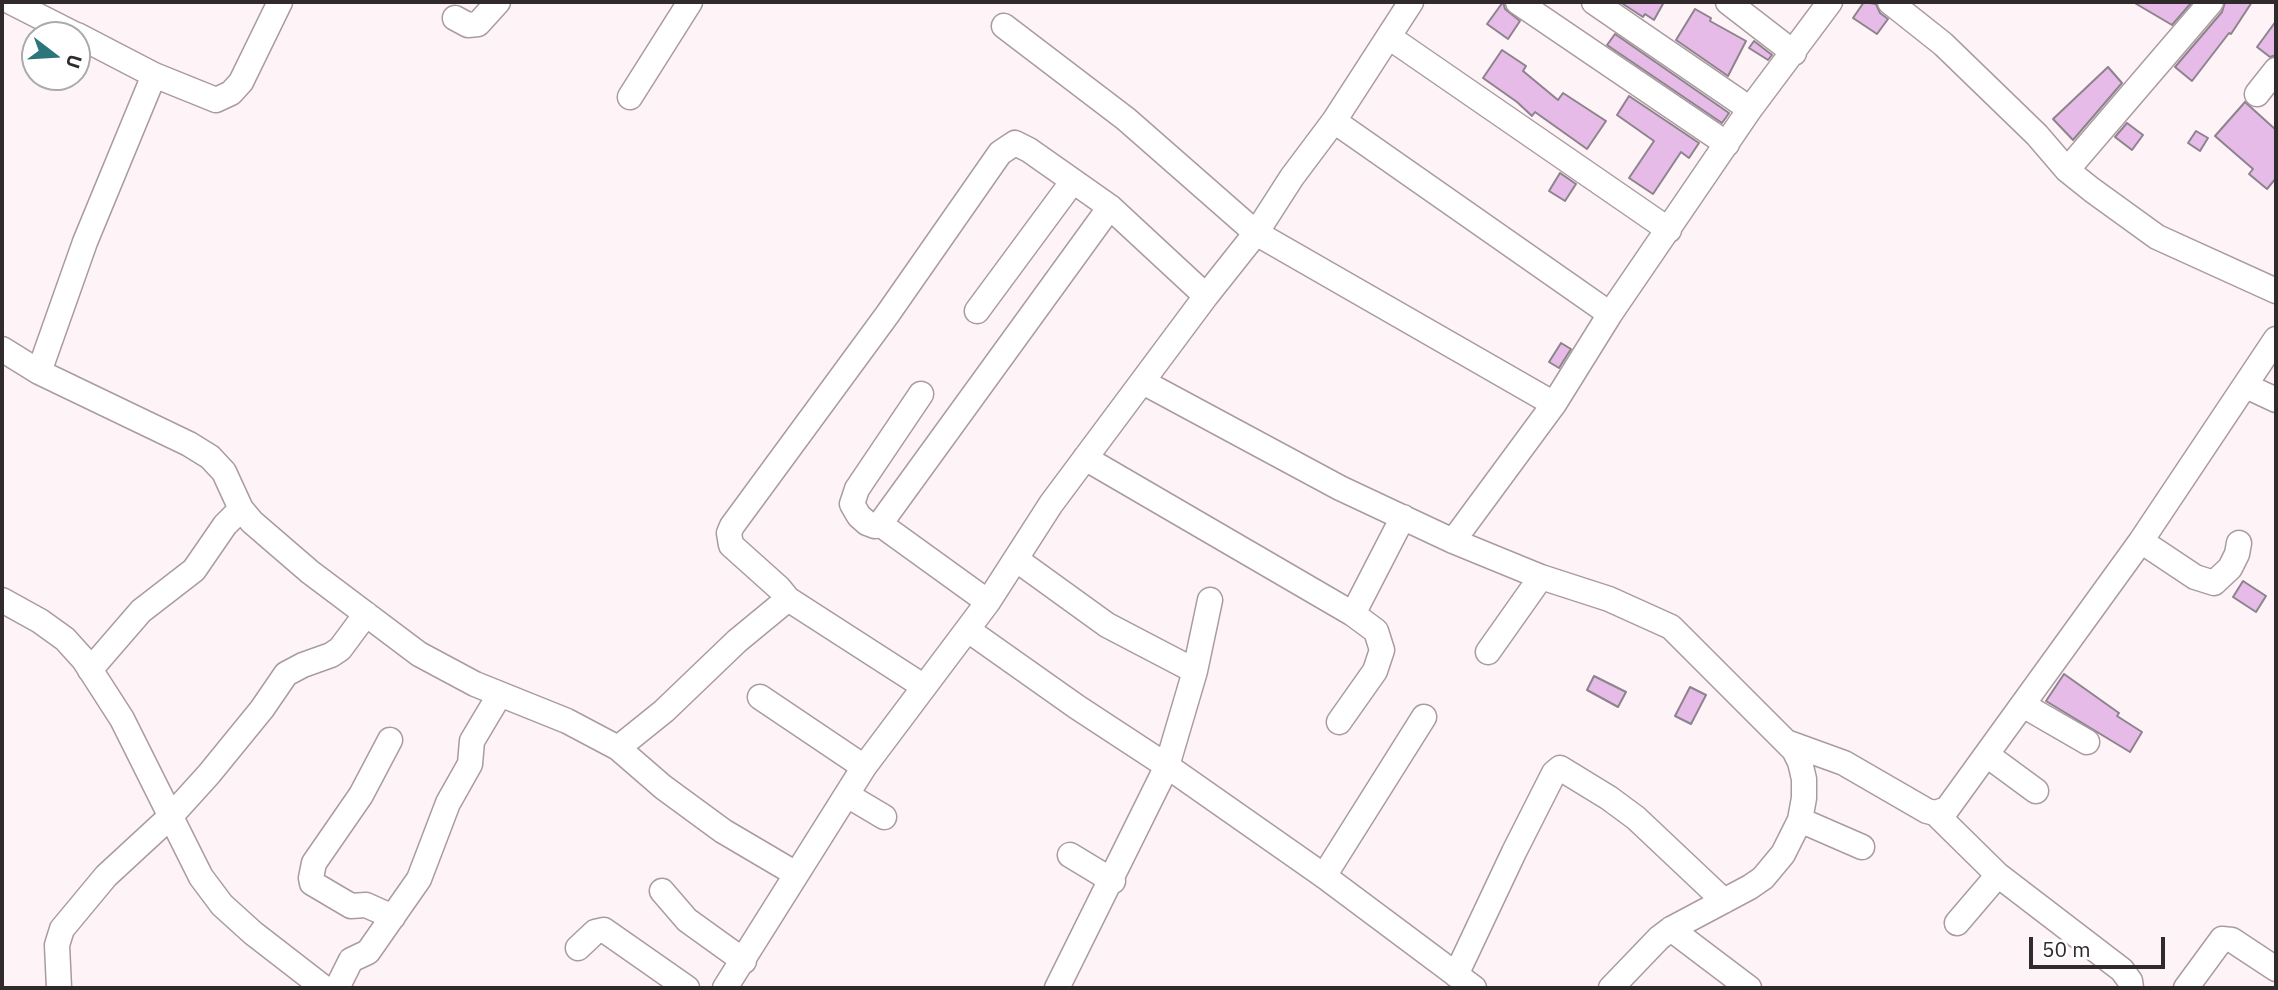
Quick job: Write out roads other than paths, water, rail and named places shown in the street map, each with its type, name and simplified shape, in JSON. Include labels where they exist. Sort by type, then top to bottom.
[{"type":"street","points":[[11,2],[49,21]]},
{"type":"street","points":[[91,42],[154,75],[216,100],[231,93],[241,82],[280,2]]},
{"type":"street","points":[[455,18],[468,25],[478,24],[498,2]]},
{"type":"street","points":[[630,97],[690,2]]},
{"type":"street","points":[[725,988],[864,767],[988,602],[1051,504],[1256,233],[1292,177],[1334,121],[1411,2]]},
{"type":"street","points":[[1518,2],[1727,145]]},
{"type":"street","points":[[1594,2],[1751,109]]},
{"type":"street","points":[[1728,2],[1794,53]]},
{"type":"street","points":[[1452,541],[1554,404],[1610,314],[1751,109],[1830,2]]},
{"type":"street","points":[[1889,2],[1943,44],[2067,170],[2157,237],[2276,291]]},
{"type":"street","points":[[2067,170],[2211,2]]},
{"type":"street","points":[[1004,26],[1126,119],[1256,233],[1554,404]]},
{"type":"street","points":[[1389,37],[1669,230]]},
{"type":"street","points":[[2257,94],[2276,70]]},
{"type":"street","points":[[39,372],[85,242],[154,75]]},
{"type":"street","points":[[1334,121],[1610,314]]},
{"type":"street","points":[[923,686],[788,599],[731,545],[729,533],[1000,153],[1015,144],[1073,181],[1110,207],[1206,296]]},
{"type":"street","points":[[977,311],[1073,181]]},
{"type":"street","points":[[921,394],[857,489],[852,504],[867,523],[875,526],[880,524],[1110,207]]},
{"type":"street","points":[[1786,743],[1844,763],[1921,809],[1942,812],[1952,804],[2141,541],[2276,339]]},
{"type":"street","points":[[2,349],[39,372],[189,444],[210,457],[224,472],[241,509],[252,522],[310,572],[419,654],[475,684],[566,721],[618,748],[663,787],[723,831],[796,874]]},
{"type":"street","points":[[1143,382],[1340,488],[1452,541],[1541,578],[1609,599],[1671,627],[1786,743],[1800,762],[1804,779],[1800,820],[1783,854],[1763,878],[1671,929],[1641,954],[1611,988]]},
{"type":"street","points":[[2246,386],[2276,400]]},
{"type":"street","points":[[1085,458],[1353,614],[1379,636],[1381,657],[1366,687],[1339,722]]},
{"type":"street","points":[[90,670],[141,611],[194,569],[225,525],[241,509]]},
{"type":"street","points":[[1353,614],[1403,517]]},
{"type":"street","points":[[880,524],[988,602]]},
{"type":"street","points":[[2141,541],[2195,577],[2214,583],[2230,568],[2239,543]]},
{"type":"street","points":[[1017,560],[1107,625],[1195,671]]},
{"type":"street","points":[[1488,652],[1541,578]]},
{"type":"street","points":[[618,748],[788,599]]},
{"type":"street","points":[[2,600],[40,621],[65,639],[90,670],[122,719],[201,877],[222,905],[253,933],[324,988]]},
{"type":"street","points":[[1057,988],[1167,766],[1195,671],[1210,600]]},
{"type":"street","points":[[59,988],[57,945],[62,929],[106,876],[170,816],[262,709],[286,674],[340,649],[366,614]]},
{"type":"street","points":[[968,630],[1076,708],[1167,766],[1324,876],[1465,981],[1514,852],[1554,773],[1560,768],[1609,797],[1636,818],[1724,901]]},
{"type":"street","points":[[337,988],[351,960],[368,952],[419,880],[448,803],[470,764],[472,741],[500,694]]},
{"type":"street","points":[[760,697],[864,767]]},
{"type":"street","points":[[2023,705],[2087,742]]},
{"type":"street","points":[[1324,876],[1424,717]]},
{"type":"street","points":[[390,740],[361,795],[314,863],[311,878],[312,883],[351,906],[366,905],[393,918]]},
{"type":"street","points":[[1987,755],[2036,791]]},
{"type":"street","points":[[846,795],[884,817]]},
{"type":"street","points":[[1935,813],[1998,875],[2116,965],[2125,974],[2131,988]]},
{"type":"street","points":[[1800,820],[1863,847]]},
{"type":"street","points":[[1070,855],[1112,881]]},
{"type":"street","points":[[1956,923],[1998,875]]},
{"type":"street","points":[[662,891],[687,920],[744,961]]},
{"type":"street","points":[[1671,929],[1749,988]]},
{"type":"street","points":[[578,948],[595,932],[604,930],[687,988]]},
{"type":"street","points":[[2186,988],[2222,939],[2232,940],[2276,969]]}]
